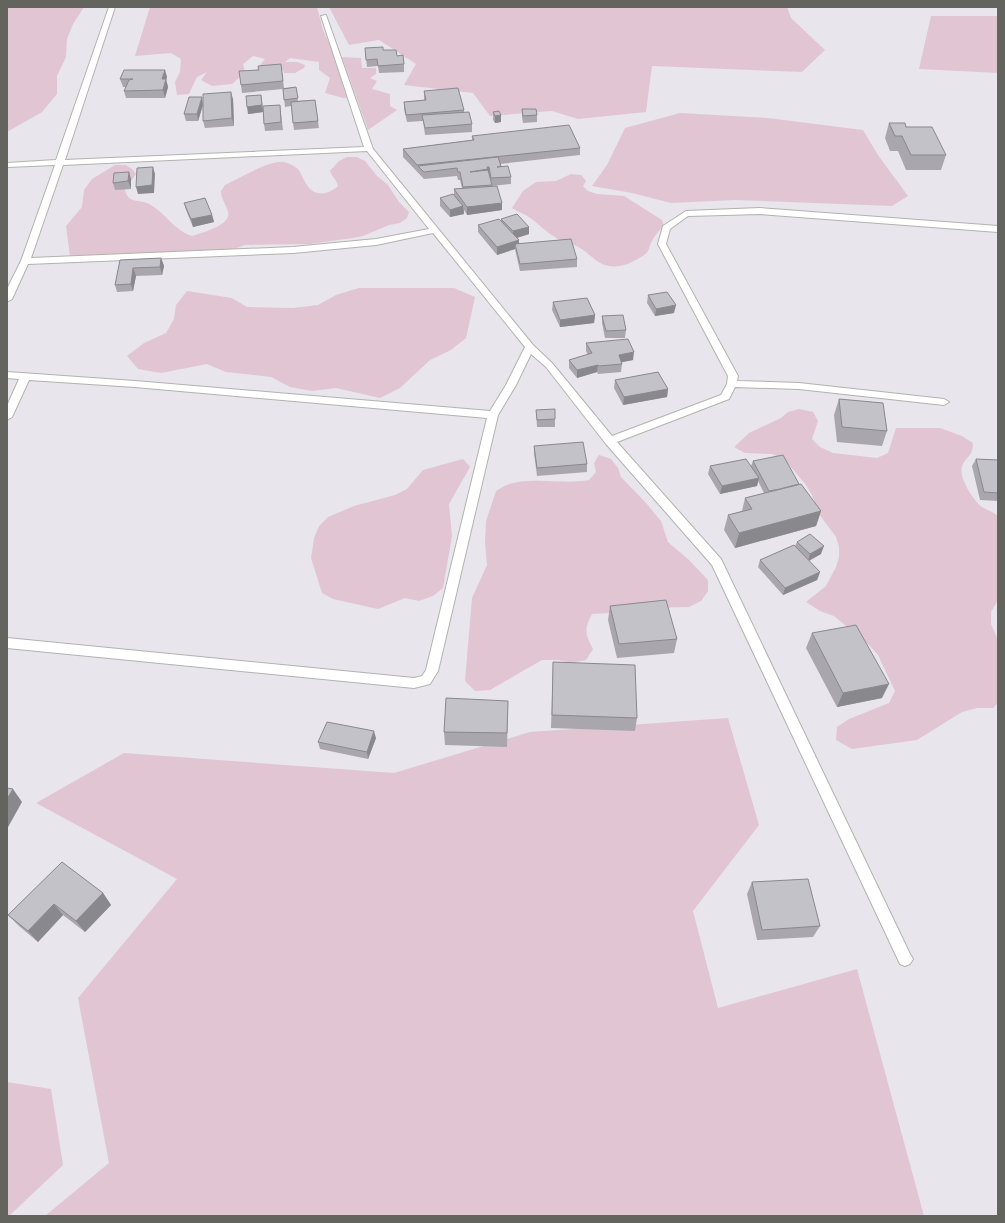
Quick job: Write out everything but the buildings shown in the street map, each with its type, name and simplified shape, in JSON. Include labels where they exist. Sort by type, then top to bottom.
[{"type":"street","points":[[7,299],[25,261],[40,222],[58,163],[112,7]]},
{"type":"street","points":[[324,16],[369,149],[530,347],[549,365],[610,441],[718,562],[904,959]]},
{"type":"street","points":[[7,165],[369,149]]},
{"type":"street","points":[[610,441],[725,397],[732,384],[733,376],[662,244],[666,228],[686,214],[760,211],[998,229]]},
{"type":"street","points":[[25,261],[293,250],[376,242],[436,230]]},
{"type":"street","points":[[7,643],[414,683],[426,680],[432,671],[493,415],[511,385],[530,347]]},
{"type":"street","points":[[7,375],[493,415]]},
{"type":"street","points":[[7,417],[25,377]]},
{"type":"street","points":[[732,384],[799,386],[944,402]]},
{"type":"shaded area","points":[[7,7],[84,7],[73,24],[67,39],[66,57],[57,76],[57,94],[42,112],[7,132]]},
{"type":"shaded area","points":[[150,7],[317,7],[323,30],[330,45],[347,98],[325,93],[330,78],[319,70],[319,62],[290,58],[285,62],[297,62],[305,65],[304,68],[295,73],[284,73],[283,70],[254,73],[265,59],[253,56],[243,64],[245,72],[232,84],[212,86],[201,80],[207,72],[197,77],[189,94],[177,95],[175,82],[180,72],[181,59],[171,53],[135,56]]},
{"type":"shaded area","points":[[329,7],[787,7],[791,18],[825,50],[802,72],[652,66],[646,112],[578,119],[552,111],[490,116],[473,93],[404,85],[416,64],[379,40],[349,45]]},
{"type":"shaded area","points":[[931,16],[998,16],[998,73],[919,69]]},
{"type":"shaded area","points":[[342,57],[361,58],[362,68],[376,68],[376,74],[370,78],[377,81],[372,89],[390,94],[390,106],[397,110],[368,130]]},
{"type":"shaded area","points":[[680,113],[768,118],[863,130],[878,155],[908,196],[892,206],[735,200],[671,203],[632,193],[592,186],[607,165],[625,128]]},
{"type":"shaded area","points":[[347,157],[357,157],[365,161],[377,176],[388,185],[399,202],[409,212],[407,218],[400,223],[389,225],[363,236],[310,244],[245,245],[212,254],[70,256],[66,226],[82,207],[84,190],[92,179],[115,165],[126,165],[136,174],[125,190],[126,194],[131,199],[155,207],[180,230],[192,236],[215,228],[225,221],[228,217],[228,212],[221,191],[225,185],[246,174],[271,164],[284,162],[298,169],[310,189],[318,193],[326,193],[338,186],[330,171],[339,161]]},
{"type":"shaded area","points":[[571,174],[581,175],[586,181],[583,186],[588,191],[597,194],[624,196],[662,220],[664,226],[658,231],[646,254],[627,264],[614,266],[605,265],[597,261],[582,249],[554,237],[529,217],[512,208],[523,191],[536,182],[556,181]]},
{"type":"shaded area","points":[[359,288],[454,288],[475,297],[466,338],[451,350],[430,360],[400,388],[380,398],[336,388],[312,391],[290,387],[271,377],[226,372],[207,364],[161,373],[138,369],[127,356],[144,343],[166,333],[174,319],[176,305],[187,291],[232,298],[247,307],[293,308],[318,305],[336,295]]},
{"type":"shaded area","points":[[799,409],[813,412],[818,421],[812,439],[820,447],[833,453],[877,458],[888,453],[896,428],[940,428],[962,436],[973,443],[972,452],[963,463],[961,471],[962,477],[971,494],[979,504],[998,516],[998,600],[991,612],[991,624],[998,640],[998,703],[993,708],[977,708],[962,712],[917,740],[852,749],[836,740],[837,727],[849,719],[889,703],[895,691],[878,655],[869,645],[834,616],[820,611],[806,602],[826,586],[836,567],[839,557],[839,547],[836,537],[819,514],[812,495],[806,485],[784,459],[772,454],[745,453],[734,447],[749,433],[781,418],[788,412]]},
{"type":"shaded area","points":[[599,455],[611,459],[618,468],[621,477],[661,521],[668,542],[689,560],[708,580],[708,591],[701,601],[689,607],[644,608],[627,612],[592,614],[586,632],[593,649],[586,660],[572,663],[558,660],[542,660],[490,690],[475,691],[465,681],[472,598],[487,565],[485,543],[486,521],[496,491],[506,485],[516,482],[569,482],[589,480],[596,472],[594,463]]},
{"type":"shaded area","points":[[463,459],[470,467],[449,504],[452,536],[443,588],[433,596],[419,601],[405,598],[378,609],[333,599],[322,593],[311,558],[314,538],[319,526],[328,517],[354,506],[395,495],[407,489],[423,470]]},
{"type":"shaded area","points":[[728,718],[759,825],[693,911],[718,1008],[857,969],[924,1216],[45,1216],[109,1163],[78,998],[177,879],[36,803],[124,753],[394,773],[530,732]]},
{"type":"shaded area","points":[[7,1082],[51,1089],[63,1165],[9,1216],[7,1216]]}]
